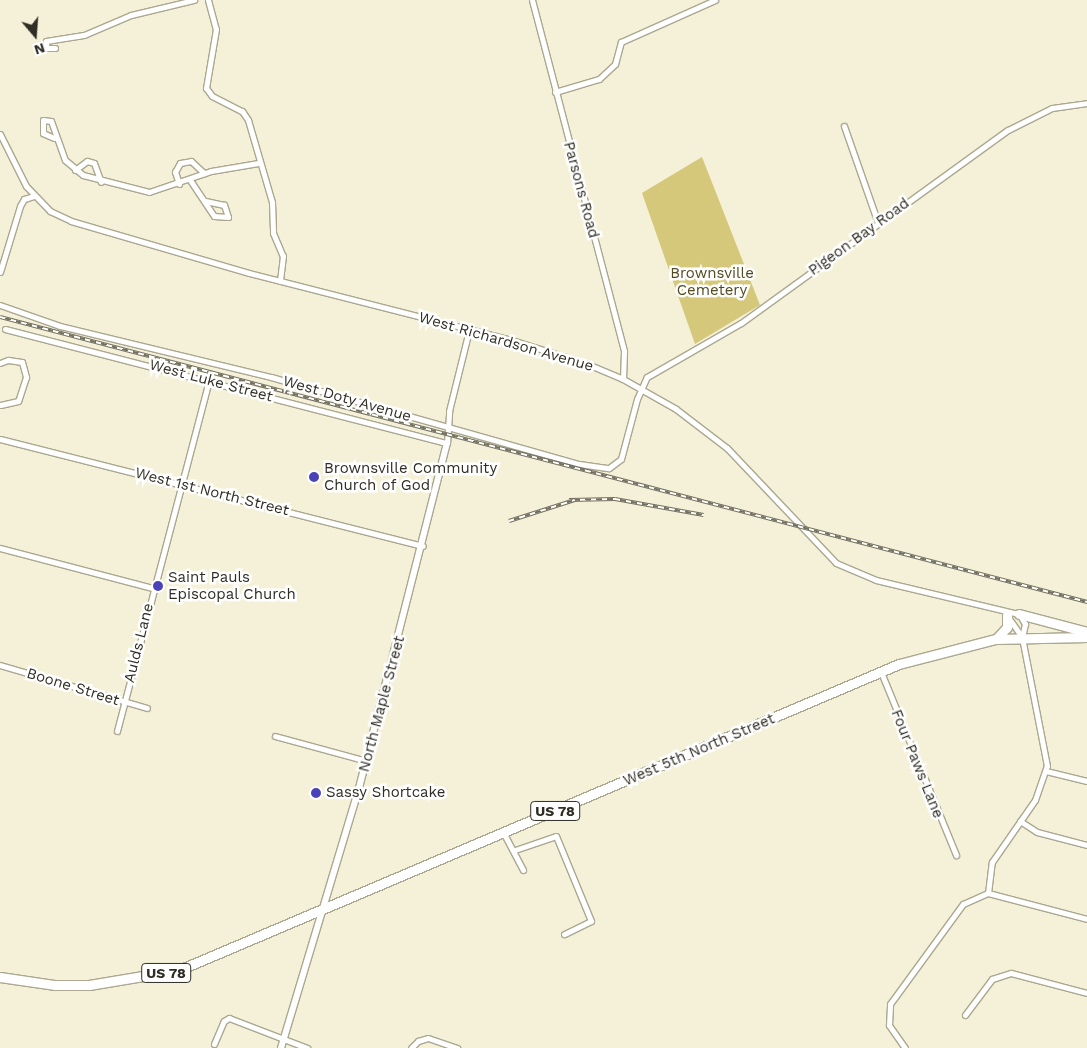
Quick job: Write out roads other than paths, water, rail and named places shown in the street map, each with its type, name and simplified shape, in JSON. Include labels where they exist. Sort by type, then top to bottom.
[{"type":"main road","points":[[1019,614],[1087,632]]},
{"type":"main road","points":[[996,639],[1007,627],[1007,615]]},
{"type":"main road","name":"West 5th North Street","points":[[322,912],[503,832],[881,672],[941,650],[996,639],[1022,637],[1087,638]]},
{"type":"main road","name":"US 78","points":[[0,977],[72,985],[146,978],[205,961],[322,912]]},
{"type":"street","points":[[55,48],[46,48],[46,41],[84,35],[131,14],[194,0]]},
{"type":"street","points":[[208,0],[216,29],[206,88],[212,96],[242,111],[248,120],[258,163],[272,202],[273,233],[284,256],[280,281]]},
{"type":"street","name":"Parsons Road","points":[[532,0],[624,351],[623,380]]},
{"type":"street","points":[[555,92],[599,79],[615,64],[621,42],[715,0]]},
{"type":"street","name":"Pigeon Bay Road","points":[[640,389],[647,377],[664,364],[741,322],[1025,120],[1052,108],[1087,103]]},
{"type":"street","points":[[844,126],[878,223]]},
{"type":"street","name":"West Richardson Avenue","points":[[0,134],[34,196],[50,211],[79,224],[280,281],[562,355],[623,380],[676,409],[726,448],[836,563],[876,580],[1019,614]]},
{"type":"street","points":[[54,138],[75,170],[101,182],[149,192],[179,184],[204,173],[258,163]]},
{"type":"street","points":[[75,170],[87,161],[94,163],[101,182]]},
{"type":"street","points":[[179,184],[175,172],[180,163],[191,161],[204,173]]},
{"type":"street","points":[[190,180],[216,218],[228,218],[229,210],[224,205],[205,201]]},
{"type":"street","points":[[0,272],[20,206],[24,199],[34,196]]},
{"type":"street","name":"West Doty Avenue","points":[[0,305],[60,326],[271,377],[579,464],[610,468],[621,459],[640,389]]},
{"type":"street","name":"West Luke Street","points":[[5,329],[447,443]]},
{"type":"street","points":[[447,443],[447,428],[469,330]]},
{"type":"street","points":[[0,363],[8,360],[22,362],[26,377],[18,401],[0,405]]},
{"type":"street","name":"Aulds Lane","points":[[117,731],[152,588],[209,381]]},
{"type":"street","name":"West 1st North Street","points":[[0,439],[423,546]]},
{"type":"street","name":"North Maple Street","points":[[281,1048],[367,761],[423,546],[447,443]]},
{"type":"street","points":[[0,548],[152,588]]},
{"type":"street","name":"West Richardson Avenue","points":[[990,608],[1007,615]]},
{"type":"street","points":[[988,892],[992,862],[1035,800],[1046,771],[1046,744],[1031,700],[1022,637],[1025,624],[1019,614]]},
{"type":"street","points":[[1007,615],[1022,637]]},
{"type":"street","name":"Boone Street","points":[[0,665],[146,708]]},
{"type":"street","name":"Four Paws Lane","points":[[881,672],[956,856]]},
{"type":"street","points":[[276,736],[367,761]]},
{"type":"street","points":[[1046,771],[1087,781]]},
{"type":"street","points":[[1020,822],[1037,832],[1087,846]]},
{"type":"street","points":[[503,832],[515,850],[523,870]]},
{"type":"street","points":[[515,850],[556,836],[591,921],[564,934]]},
{"type":"street","points":[[905,1048],[892,1032],[885,1016],[899,989],[954,912],[962,904],[988,892],[1087,919]]},
{"type":"street","points":[[965,1015],[992,979],[1011,973],[1087,993]]},
{"type":"street","points":[[214,1044],[224,1021],[229,1018],[307,1048]]},
{"type":"street","points":[[412,1048],[418,1041],[428,1038],[456,1048]]},
{"type":"railway","points":[[0,317],[1087,602]]},
{"type":"railway","points":[[569,500],[615,499],[704,515]]},
{"type":"railway","points":[[509,521],[575,500]]},
{"type":"place","name":"Brownsville Community Church of God","points":[[314,477]]},
{"type":"place","name":"Saint Pauls Episcopal Church","points":[[158,586]]},
{"type":"place","name":"Sassy Shortcake","points":[[316,793]]},
{"type":"park label","name":"Brownsville Cemetery","points":[[712,282]]}]
